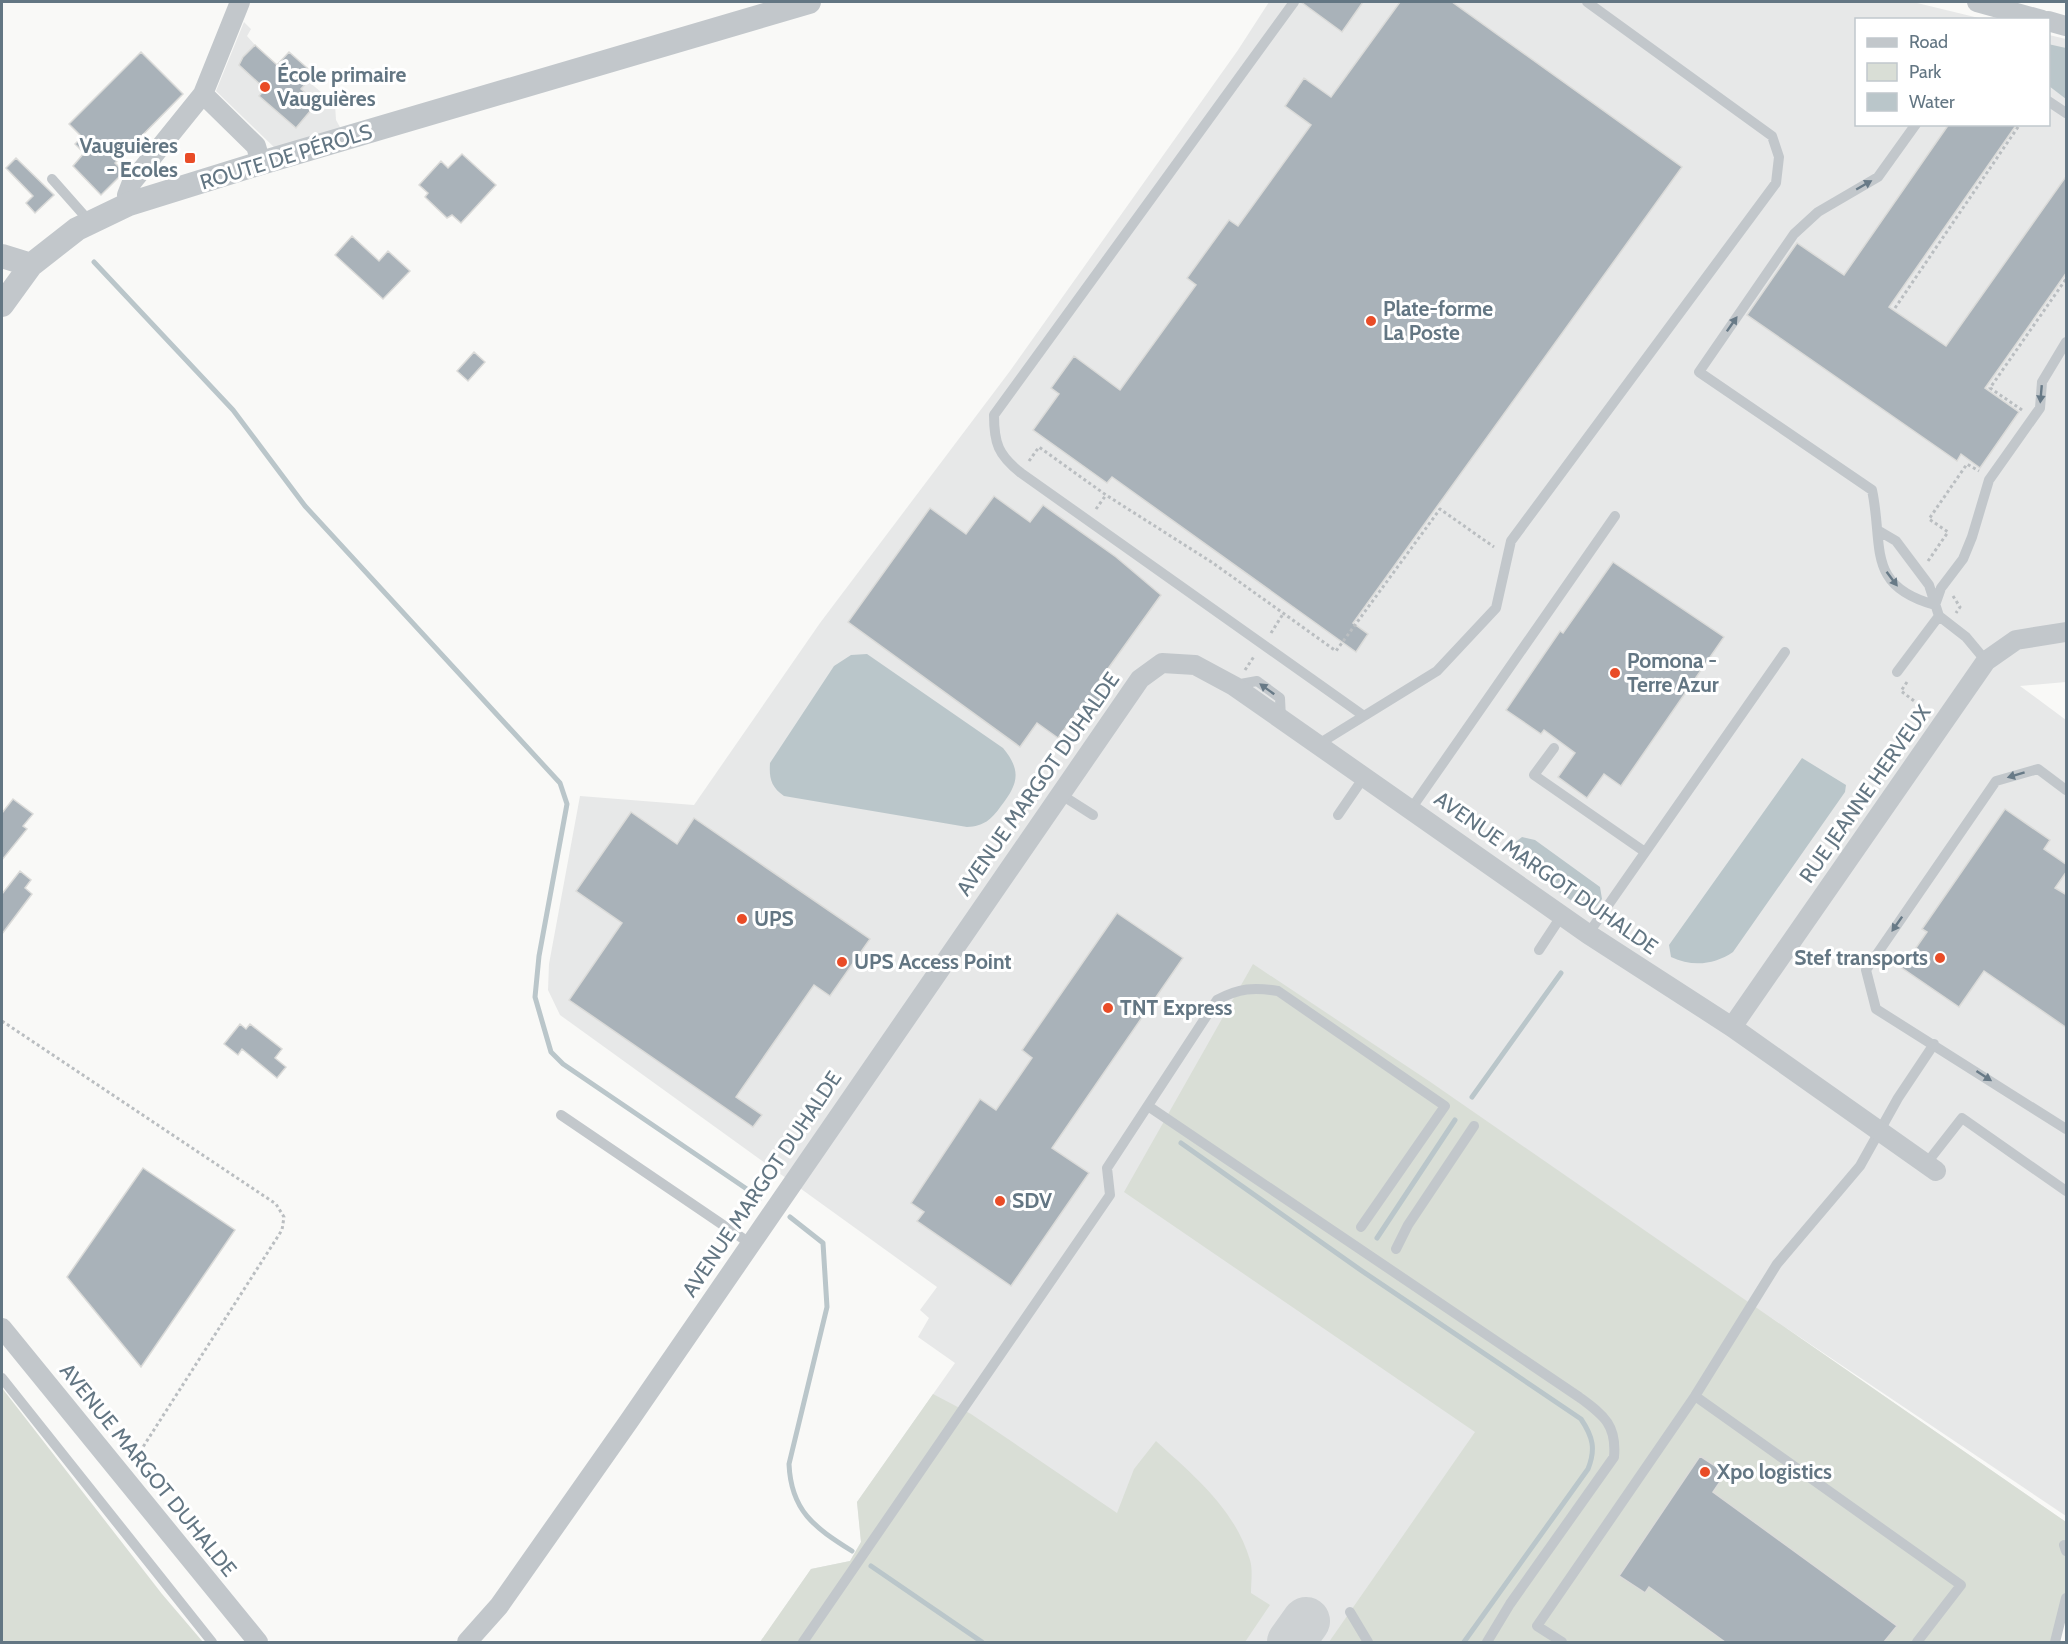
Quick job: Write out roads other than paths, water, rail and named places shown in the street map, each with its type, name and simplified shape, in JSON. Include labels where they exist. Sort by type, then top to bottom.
[{"type":"street","points":[[129,204],[127,195],[132,182],[203,94],[240,2]]},
{"type":"street","name":"ROUTE DE PÉROLS","points":[[2,304],[31,266],[90,222],[129,204],[809,2]]},
{"type":"street","points":[[1977,2],[2035,18]]},
{"type":"street","points":[[2050,21],[2067,26]]},
{"type":"street","points":[[203,94],[256,146],[261,163]]},
{"type":"street","points":[[2,255],[31,266]]},
{"type":"street","name":"RUE JEANNE HERVEUX","points":[[1732,1027],[1986,661],[2016,640],[2067,632]]},
{"type":"street","name":"AVENUE MARGOT DUHALDE","points":[[467,1642],[499,1606],[1140,679],[1162,663],[1195,665],[1233,686],[1588,934],[1732,1027],[1931,1167]]},
{"type":"street","name":"AVENUE MARGOT DUHALDE","points":[[2,1328],[258,1642]]},
{"type":"lane","points":[[1294,2],[994,415],[994,438],[1005,460],[1021,473],[1364,716]]},
{"type":"lane","points":[[1317,745],[1437,671],[1496,608],[1511,541],[1776,183],[1779,157],[1772,136],[1587,2]]},
{"type":"lane","points":[[2050,102],[2067,113]]},
{"type":"lane","points":[[1915,126],[1878,177],[1818,212],[1794,234],[1699,372],[1872,490],[1879,531],[1880,563],[1896,586],[1910,598],[1937,610],[1986,661]]},
{"type":"lane","points":[[52,179],[90,222]]},
{"type":"lane","points":[[1897,672],[1937,610],[1941,588],[1968,548],[1986,477],[2040,408],[2042,382],[2067,342]]},
{"type":"lane","points":[[1411,809],[1615,516]]},
{"type":"lane","points":[[1879,531],[1896,541],[1920,572],[1929,585],[1937,610]]},
{"type":"lane","points":[[1588,934],[1785,652]]},
{"type":"lane","points":[[1554,748],[1534,775],[1645,852]]},
{"type":"lane","points":[[2067,790],[2038,769],[1996,781],[1866,970],[1876,1009],[2067,1129]]},
{"type":"lane","points":[[1338,815],[1364,777]]},
{"type":"lane","points":[[1060,794],[1093,815]]},
{"type":"lane","points":[[1539,950],[1562,915]]},
{"type":"lane","points":[[803,1642],[1110,1195],[1107,1168],[1217,1000],[1233,991],[1255,987],[1278,991],[1445,1106],[1361,1227]]},
{"type":"lane","points":[[1562,1642],[1538,1626],[1695,1396],[1777,1264],[1860,1166],[1898,1098],[1934,1044]]},
{"type":"lane","points":[[1148,1106],[1579,1397],[1607,1419],[1616,1442],[1614,1457],[1510,1604],[1487,1642]]},
{"type":"lane","points":[[561,1115],[751,1244]]},
{"type":"lane","points":[[1931,1167],[1962,1118],[2067,1191]]},
{"type":"lane","points":[[1396,1249],[1408,1225],[1474,1126]]},
{"type":"lane","points":[[2,1378],[212,1642]]},
{"type":"lane","points":[[1695,1396],[1961,1585],[1917,1642]]},
{"type":"lane","points":[[2055,1642],[2067,1598]]},
{"type":"lane","points":[[1350,1612],[1368,1642]]},
{"type":"water","points":[[2050,44],[2066,48],[2066,99],[2050,87]]},
{"type":"water","points":[[867,654],[1003,748],[1009,756],[1015,771],[1014,784],[1001,806],[987,821],[967,827],[784,796],[774,786],[770,763],[834,666],[851,655]]},
{"type":"water","points":[[1802,758],[1846,785],[1845,792],[1733,952],[1718,960],[1703,963],[1687,962],[1671,957],[1669,945]]},
{"type":"water","points":[[1522,837],[1535,840],[1600,887],[1602,899],[1595,908],[1589,911],[1582,908],[1510,858],[1508,848]]},
{"type":"waterway","points":[[94,262],[233,410],[305,506],[560,783],[567,804],[539,956],[535,997],[551,1052],[563,1064],[760,1198]]},
{"type":"waterway","points":[[1472,1097],[1561,973]]},
{"type":"waterway","points":[[1377,1238],[1455,1120]]},
{"type":"waterway","points":[[1181,1143],[1362,1271],[1581,1419],[1585,1425],[1592,1443],[1592,1455],[1588,1469],[1464,1642]]},
{"type":"waterway","points":[[790,1217],[823,1243],[827,1307],[789,1464],[791,1480],[794,1494],[807,1516],[826,1534],[852,1551]]},
{"type":"waterway","points":[[871,1566],[982,1642]]},
{"type":"place","name":"École primaire Vauguières","points":[[265,87]]},
{"type":"place","name":"Vauguières - Ecoles","points":[[190,158]]},
{"type":"place","name":"Plate-forme La Poste","points":[[1371,321]]},
{"type":"place","name":"Pomona - Terre Azur","points":[[1615,673]]},
{"type":"place","name":"UPS","points":[[742,919]]},
{"type":"place","name":"Stef transports","points":[[1940,958]]},
{"type":"place","name":"UPS Access Point","points":[[842,962]]},
{"type":"place","name":"TNT Express","points":[[1108,1008]]},
{"type":"place","name":"SDV","points":[[1000,1201]]},
{"type":"place","name":"Xpo logistics","points":[[1705,1472]]}]
